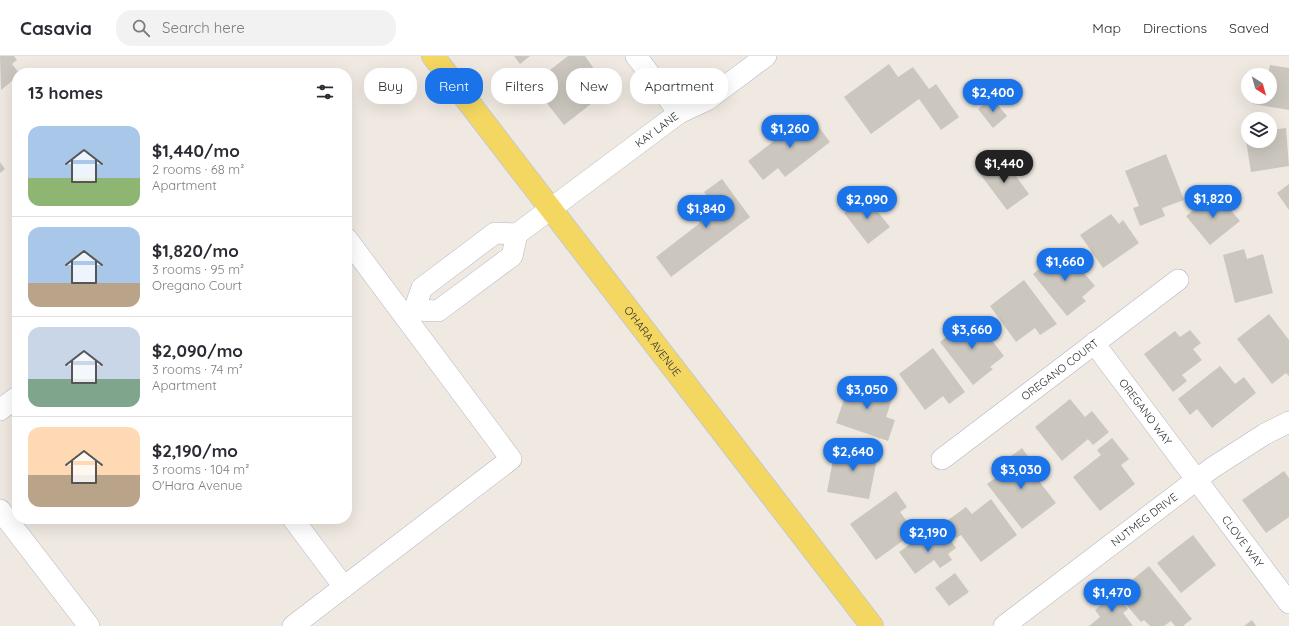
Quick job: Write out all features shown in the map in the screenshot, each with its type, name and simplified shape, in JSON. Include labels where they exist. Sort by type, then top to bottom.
[{"type":"main road","name":"O'HARA AVENUE","points":[[433,56],[872,626]]},
{"type":"street","points":[[636,56],[679,113]]},
{"type":"street","name":"KAY LANE","points":[[517,234],[679,113],[707,100],[766,56]]},
{"type":"street","points":[[495,233],[517,234],[512,256],[438,311],[410,313],[422,288],[495,233]]},
{"type":"street","points":[[293,626],[511,459],[410,313],[352,245]]},
{"type":"street","name":"OREGANO COURT","points":[[942,459],[1178,280]]},
{"type":"street","name":"OREGANO WAY","points":[[1094,343],[1196,480]]},
{"type":"street","points":[[0,410],[12,401]]},
{"type":"street","name":"NUTMEG DRIVE","points":[[1004,626],[1196,480],[1265,434],[1289,422]]},
{"type":"street","name":"CLOVE WAY","points":[[1196,480],[1289,603]]},
{"type":"street","points":[[0,510],[89,626]]},
{"type":"street","points":[[297,524],[344,587]]},
{"type":"building","points":[[0,56],[14,56],[17,60],[12,64],[15,68],[12,68],[12,81],[1,90]]},
{"type":"building","points":[[514,56],[530,56],[520,64]]},
{"type":"building","points":[[568,56],[585,56],[593,68],[566,68],[566,104],[591,104],[564,125],[548,104],[558,104],[558,68],[553,68]]},
{"type":"building","points":[[889,64],[898,77],[913,67],[929,89],[936,84],[959,117],[941,130],[919,99],[871,134],[844,97]]},
{"type":"building","points":[[1270,65],[1289,68],[1289,110],[1253,104],[1277,104],[1277,68],[1269,68]]},
{"type":"building","points":[[992,98],[1007,116],[993,128],[978,109]]},
{"type":"building","points":[[809,114],[830,142],[785,177],[778,168],[763,180],[748,161]]},
{"type":"building","points":[[1286,128],[1289,166],[1251,172],[1247,148],[1277,148],[1277,129]]},
{"type":"building","points":[[1166,154],[1184,200],[1162,208],[1165,216],[1140,226],[1133,208],[1139,206],[1125,171]]},
{"type":"building","points":[[1002,157],[1029,194],[1007,210],[980,174]]},
{"type":"building","points":[[0,162],[5,169],[0,173]]},
{"type":"building","points":[[722,179],[750,217],[671,277],[656,257],[700,223],[693,214],[711,201],[704,192]]},
{"type":"building","points":[[1289,184],[1289,210],[1277,193]]},
{"type":"building","points":[[1215,192],[1240,221],[1210,245],[1186,216]]},
{"type":"building","points":[[866,197],[890,227],[868,244],[844,213]]},
{"type":"building","points":[[1111,214],[1119,224],[1123,220],[1139,243],[1103,268],[1080,235]]},
{"type":"building","points":[[1064,249],[1095,286],[1082,297],[1086,301],[1067,316],[1033,274]]},
{"type":"building","points":[[1244,249],[1247,259],[1263,254],[1273,293],[1235,303],[1223,255]]},
{"type":"building","points":[[1024,280],[1057,324],[1040,335],[1035,328],[1016,342],[990,306]]},
{"type":"building","points":[[1269,314],[1289,340],[1289,376],[1286,373],[1272,384],[1237,339]]},
{"type":"building","points":[[973,316],[1004,356],[990,367],[993,369],[973,385],[940,342]]},
{"type":"building","points":[[1190,330],[1201,343],[1193,349],[1202,360],[1182,375],[1187,381],[1173,392],[1144,354],[1175,331],[1180,337]]},
{"type":"building","points":[[933,348],[965,392],[949,404],[943,396],[925,410],[899,374]]},
{"type":"building","points":[[1220,366],[1235,384],[1244,377],[1256,393],[1212,428],[1197,409],[1190,415],[1178,399]]},
{"type":"building","points":[[851,379],[894,393],[886,417],[895,420],[888,441],[836,423]]},
{"type":"building","points":[[1070,399],[1085,417],[1092,411],[1109,432],[1093,445],[1088,439],[1062,461],[1035,427]]},
{"type":"building","points":[[1112,438],[1129,459],[1121,465],[1135,484],[1100,511],[1073,477],[1101,455],[1097,450]]},
{"type":"building","points":[[856,445],[879,449],[869,499],[827,492],[835,449],[854,453]]},
{"type":"building","points":[[1022,448],[1033,463],[1028,467],[1056,503],[1022,529],[987,484],[1005,471],[1000,464]]},
{"type":"building","points":[[1284,471],[1289,478],[1289,517],[1266,533],[1242,500]]},
{"type":"building","points":[[896,491],[907,507],[900,512],[915,532],[876,560],[850,524]]},
{"type":"building","points":[[991,499],[1017,535],[981,562],[961,535],[956,538],[944,523],[966,507],[972,514]]},
{"type":"building","points":[[946,533],[956,548],[948,554],[952,560],[940,568],[934,560],[915,574],[899,552],[920,537],[927,546]]},
{"type":"building","points":[[1193,535],[1216,565],[1181,593],[1157,563]]},
{"type":"building","points":[[1149,566],[1192,619],[1183,626],[1175,626],[1171,621],[1164,626],[1150,626],[1144,620],[1141,622],[1116,593]]},
{"type":"building","points":[[955,573],[969,592],[949,606],[935,588]]},
{"type":"building","points":[[1116,593],[1128,609],[1123,613],[1133,626],[1089,626],[1100,617],[1095,610]]},
{"type":"building","points":[[1252,620],[1256,626],[1244,626]]}]
